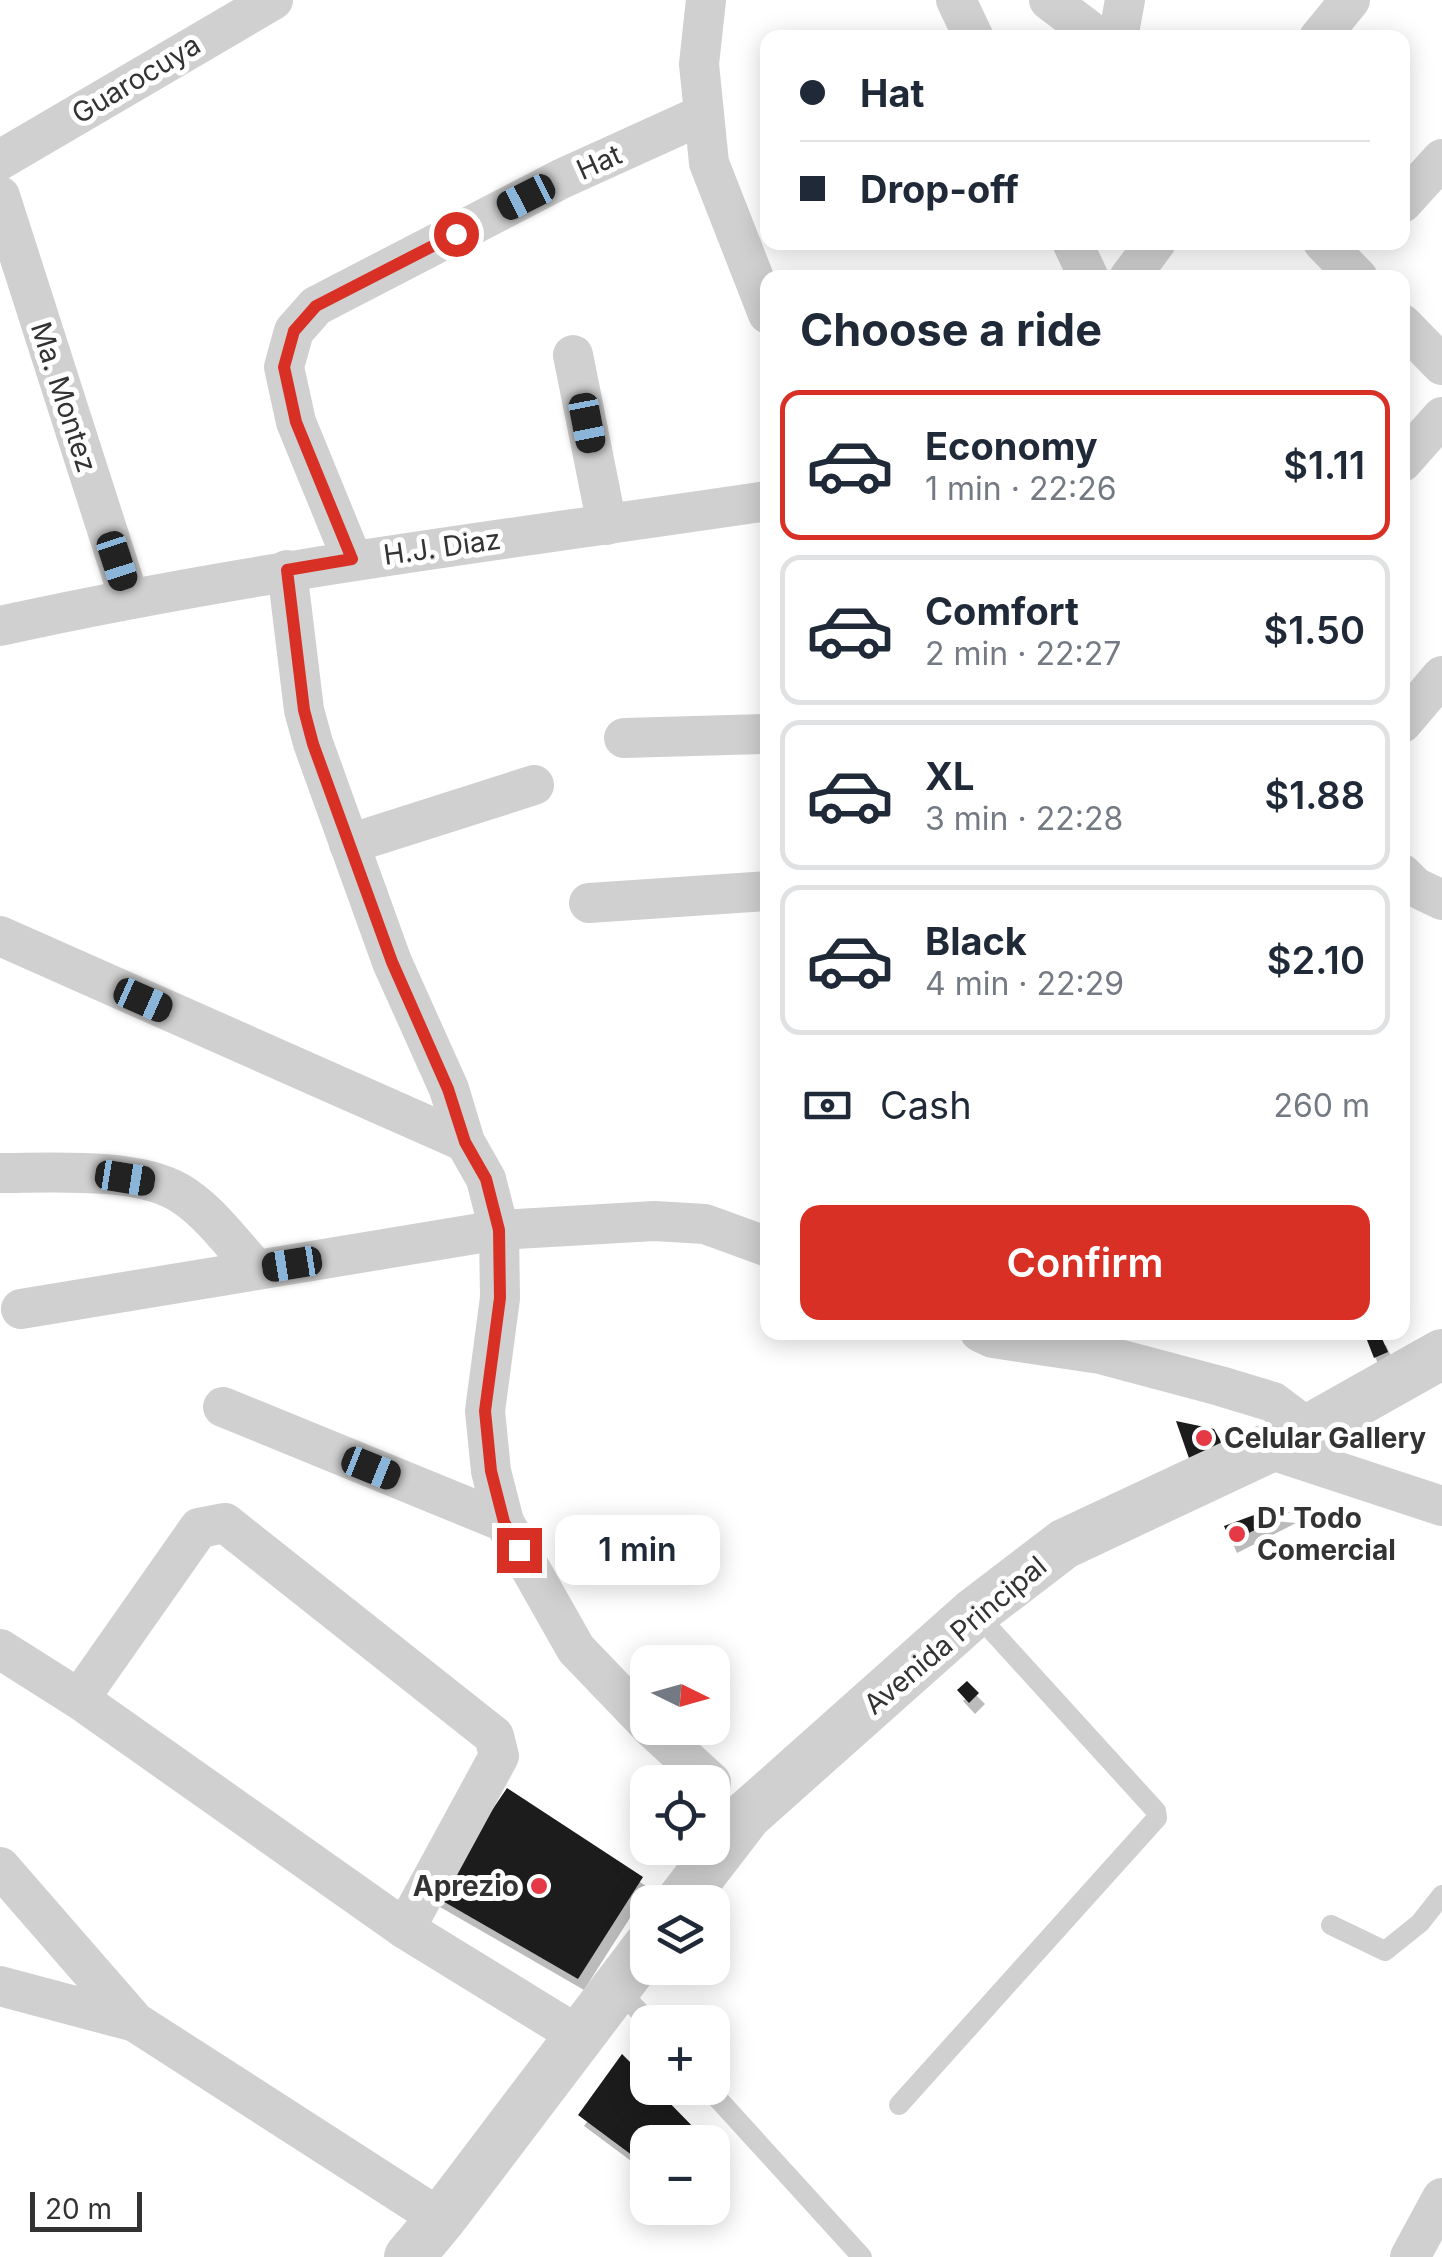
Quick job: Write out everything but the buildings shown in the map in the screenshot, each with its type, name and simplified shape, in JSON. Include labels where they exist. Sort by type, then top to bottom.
[{"type":"street","name":"Guarocuya","points":[[0,160],[274,0]]},
{"type":"street","points":[[706,0],[699,64],[709,163],[760,294]]},
{"type":"street","points":[[956,0],[970,30]]},
{"type":"street","points":[[1050,0],[1089,30]]},
{"type":"street","points":[[1119,30],[1125,0]]},
{"type":"street","points":[[1326,30],[1350,0]]},
{"type":"street","name":"Hat","points":[[352,559],[296,422],[284,367],[294,331],[316,306],[560,179],[702,115]]},
{"type":"street","points":[[1410,194],[1442,159]]},
{"type":"street","name":"Ma. Montez","points":[[0,196],[129,598]]},
{"type":"street","points":[[1410,332],[1442,364]]},
{"type":"street","points":[[573,354],[607,525]]},
{"type":"street","points":[[1410,453],[1442,416]]},
{"type":"street","name":"H.J. Diaz","points":[[0,626],[129,598],[352,559],[760,502]]},
{"type":"street","points":[[287,570],[304,710],[392,962],[448,1089],[465,1142],[486,1179],[499,1230],[500,1298],[485,1411],[491,1471],[504,1522],[576,1649],[630,1705]]},
{"type":"street","points":[[1410,714],[1442,676]]},
{"type":"street","points":[[624,738],[760,734]]},
{"type":"street","points":[[350,844],[534,786]]},
{"type":"street","points":[[1410,881],[1442,900]]},
{"type":"street","points":[[589,903],[760,891]]},
{"type":"street","points":[[0,936],[465,1142]]},
{"type":"street","points":[[0,1173],[96,1174],[153,1183],[176,1191],[196,1204],[256,1269]]},
{"type":"street","points":[[21,1309],[499,1230],[654,1221],[705,1224],[760,1244]]},
{"type":"street","points":[[1044,1340],[1273,1402],[1288,1438],[1442,1506]]},
{"type":"street","name":"Avenida Principal","points":[[730,1790],[1064,1544],[1288,1438],[1442,1354]]},
{"type":"street","points":[[223,1407],[504,1522]]},
{"type":"street","points":[[79,1699],[199,1528],[225,1523],[494,1736],[500,1756],[405,1928]]},
{"type":"street","points":[[0,1649],[79,1699],[405,1928],[579,2036]]},
{"type":"street","points":[[671,1745],[692,1765]]},
{"type":"street","points":[[0,1866],[134,2022]]},
{"type":"street","points":[[0,1986],[134,2022],[441,2220]]},
{"type":"street","points":[[409,2257],[579,2036],[630,2007]]},
{"type":"street","points":[[1410,2257],[1442,2198]]},
{"type":"lane","points":[[898,2105],[1157,1818],[1156,1812],[975,1612]]},
{"type":"lane","points":[[1331,1925],[1386,1951],[1420,1923],[1442,1895]]},
{"type":"lane","points":[[723,2105],[862,2257]]},
{"type":"place","name":"Celular Gallery","points":[[1204,1438]]},
{"type":"place","name":"D' Todo Comercial","points":[[1237,1534]]},
{"type":"place","name":"Aprezio","points":[[539,1886]]},
{"type":"route","points":[[456,234],[316,306],[294,331],[284,367],[296,422],[352,559],[287,570],[304,710],[313,744],[392,962],[448,1089],[465,1142],[486,1179],[499,1230],[500,1298],[485,1411],[491,1471],[504,1522],[519,1550]]}]
